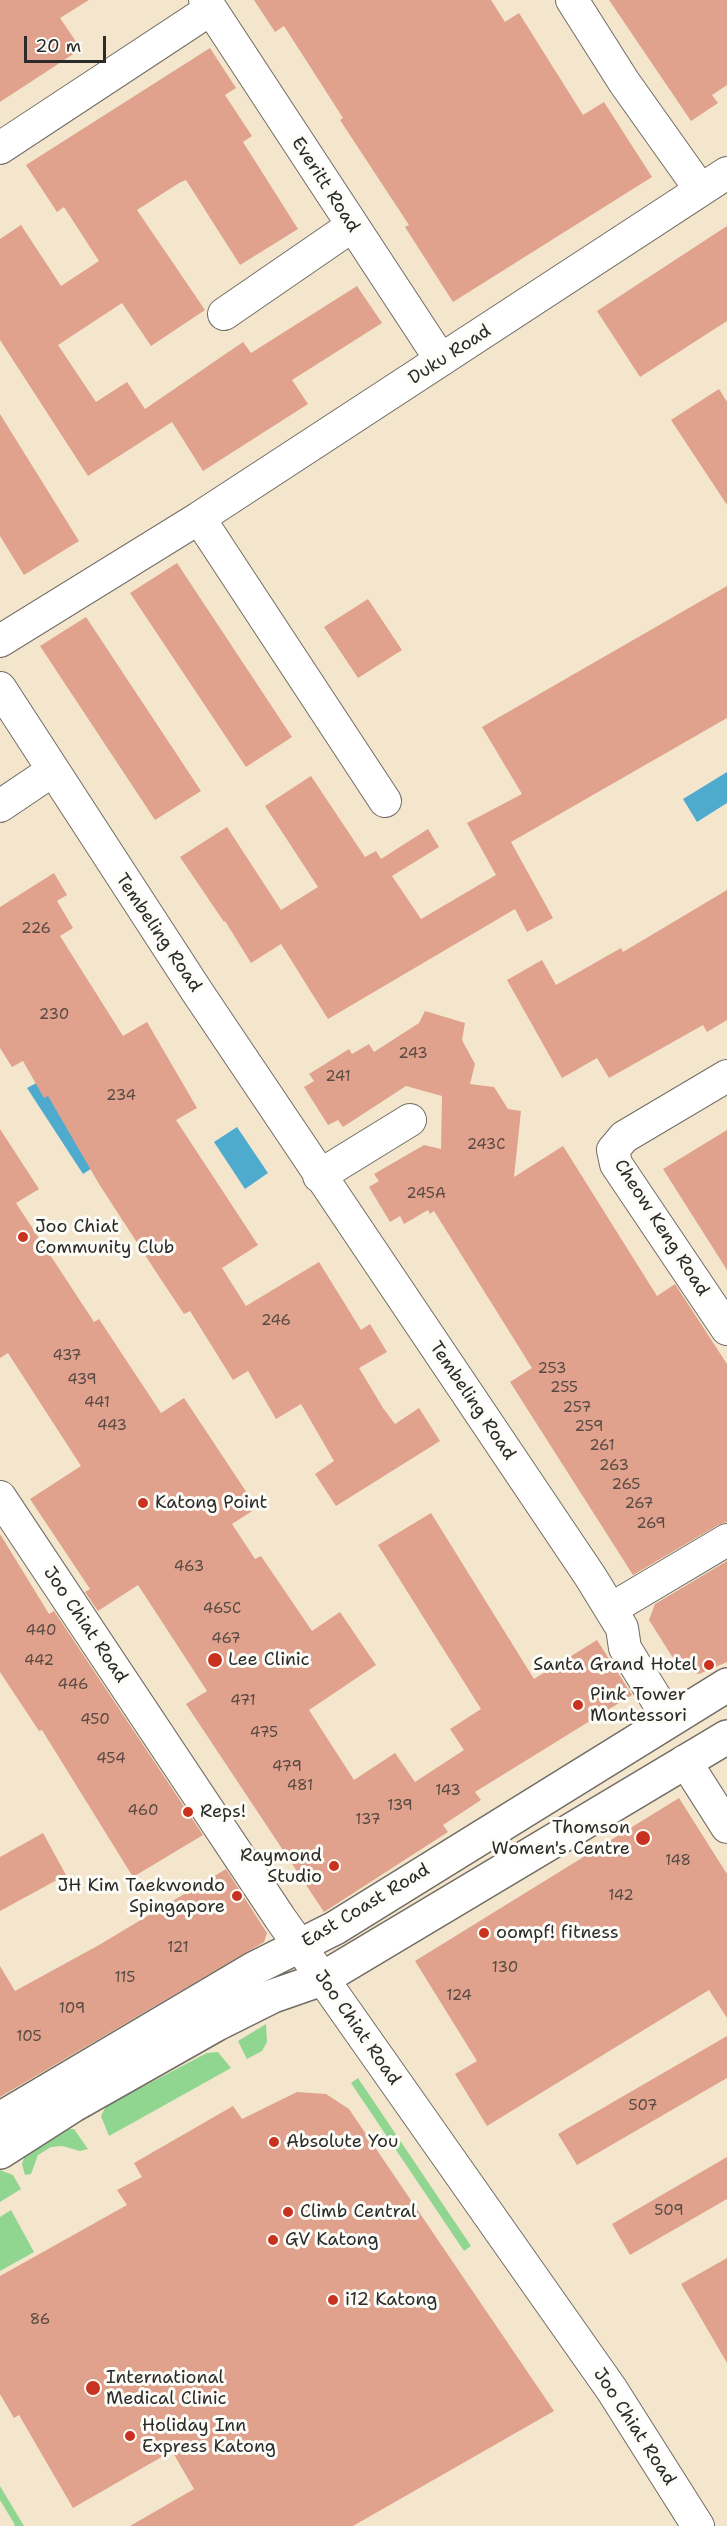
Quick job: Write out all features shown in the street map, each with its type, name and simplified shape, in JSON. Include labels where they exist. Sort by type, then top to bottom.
[{"type":"main road","name":"East Coast Road","points":[[0,2119],[255,1968],[300,1947],[727,1685]]},
{"type":"main road","points":[[0,2152],[72,2106],[217,2024],[273,1996],[322,1979],[727,1737]]},
{"type":"street","points":[[572,0],[624,82],[700,189]]},
{"type":"street","name":"Everitt Road","points":[[0,148],[208,4],[441,360]]},
{"type":"street","name":"Duku Road","points":[[0,641],[200,518],[727,173]]},
{"type":"street","points":[[224,314],[352,226]]},
{"type":"street","points":[[200,518],[385,801]]},
{"type":"street","name":"Tembeling Road","points":[[0,688],[52,771],[319,1176],[617,1618],[626,1648],[677,1715]]},
{"type":"street","points":[[0,806],[52,771]]},
{"type":"street","name":"Cheow Keng Road","points":[[727,1076],[624,1137],[613,1150],[616,1164],[727,1329]]},
{"type":"street","points":[[319,1176],[410,1120]]},
{"type":"street","name":"Joo Chiat Road","points":[[0,1497],[300,1947],[340,2000],[445,2155],[612,2390],[698,2526]]},
{"type":"street","points":[[617,1618],[727,1540]]},
{"type":"street","points":[[685,1761],[727,1827]]},
{"type":"green space","points":[[266,2024],[267,2042],[262,2051],[247,2059],[238,2041]]},
{"type":"green space","points":[[218,2052],[231,2068],[109,2136],[101,2116],[106,2106],[207,2053]]},
{"type":"green space","points":[[358,2078],[471,2246],[464,2251],[351,2083]]},
{"type":"green space","points":[[64,2129],[74,2129],[88,2149],[80,2151],[62,2146],[51,2147],[38,2155],[31,2174],[25,2175],[22,2164],[25,2155]]},
{"type":"green space","points":[[0,2170],[13,2175],[21,2189],[0,2202]]},
{"type":"green space","points":[[11,2210],[34,2252],[0,2271],[0,2217]]},
{"type":"green space","points":[[0,2486],[24,2526],[13,2526],[15,2525],[0,2500]]},
{"type":"water","points":[[727,772],[727,803],[697,822],[683,799]]},
{"type":"water","points":[[42,1080],[94,1167],[83,1174],[27,1088]]},
{"type":"water","points":[[237,1127],[268,1173],[245,1189],[214,1142]]},
{"type":"building","points":[[0,0],[89,0],[60,18],[81,49],[0,102]]},
{"type":"building","points":[[254,0],[491,0],[505,22],[519,13],[583,115],[604,102],[652,177],[453,302],[405,227],[409,225],[340,120],[343,118],[284,26],[275,32]]},
{"type":"building","points":[[609,0],[727,0],[727,85],[712,95],[718,103],[691,121]]},
{"type":"building","points":[[210,48],[236,88],[225,95],[252,136],[243,142],[298,229],[240,265],[186,180],[179,183],[137,210],[205,310],[151,346],[122,303],[58,345],[96,402],[127,382],[145,409],[243,342],[251,353],[357,286],[382,323],[292,380],[308,404],[203,471],[172,422],[88,476],[0,340],[0,239],[21,225],[61,286],[99,261],[64,207],[57,212],[26,165]]},
{"type":"building","points":[[727,226],[727,321],[640,377],[597,311]]},
{"type":"building","points":[[719,389],[727,402],[727,505],[671,420]]},
{"type":"building","points":[[0,414],[79,541],[24,575],[0,536]]},
{"type":"building","points":[[177,563],[292,737],[246,767],[130,593]]},
{"type":"building","points":[[727,586],[727,718],[511,842],[553,918],[527,932],[515,909],[328,1019],[281,944],[251,963],[180,857],[227,827],[281,910],[318,887],[265,806],[311,776],[365,857],[376,851],[381,859],[428,829],[439,847],[392,876],[421,919],[496,875],[467,823],[522,794],[482,727]]},
{"type":"building","points":[[368,599],[402,650],[358,678],[324,627]]},
{"type":"building","points":[[86,617],[201,791],[155,820],[40,646]]},
{"type":"building","points":[[54,873],[67,895],[57,901],[73,928],[60,936],[123,1036],[147,1022],[197,1108],[176,1120],[258,1245],[222,1268],[246,1306],[319,1262],[361,1330],[370,1324],[387,1352],[359,1368],[383,1408],[395,1424],[419,1408],[440,1441],[336,1506],[315,1474],[334,1461],[301,1404],[276,1419],[248,1371],[233,1380],[190,1311],[184,1314],[160,1278],[99,1184],[48,1096],[44,1098],[23,1061],[12,1067],[0,1048],[0,907]]},
{"type":"building","points":[[727,890],[727,1020],[707,1032],[703,1025],[609,1078],[597,1058],[562,1078],[507,980],[542,960],[556,985],[621,948],[623,952]]},
{"type":"building","points":[[425,1011],[465,1023],[462,1040],[475,1064],[470,1084],[494,1087],[508,1109],[521,1111],[514,1177],[563,1146],[657,1296],[675,1284],[727,1364],[727,1522],[718,1525],[633,1575],[510,1382],[532,1368],[434,1211],[430,1214],[428,1210],[404,1224],[400,1216],[390,1222],[369,1187],[379,1181],[374,1174],[424,1145],[441,1149],[442,1096],[406,1086],[343,1127],[338,1120],[328,1125],[304,1087],[314,1081],[309,1074],[349,1049],[352,1054],[369,1044],[374,1052],[419,1023]]},
{"type":"building","points":[[0,1129],[39,1189],[16,1203],[94,1322],[99,1319],[161,1413],[184,1398],[257,1508],[232,1524],[255,1559],[261,1556],[312,1631],[340,1612],[376,1665],[309,1710],[354,1780],[395,1753],[415,1782],[464,1750],[450,1729],[481,1709],[378,1545],[431,1513],[534,1679],[597,1640],[632,1695],[475,1792],[481,1800],[443,1825],[448,1832],[324,1912],[186,1704],[207,1691],[138,1585],[98,1611],[85,1592],[90,1589],[30,1499],[81,1466],[8,1353],[0,1358]]},
{"type":"building","points":[[727,1130],[727,1270],[663,1169]]},
{"type":"building","points":[[0,1534],[49,1614],[54,1611],[203,1835],[133,1877],[42,1730],[39,1731],[0,1672]]},
{"type":"building","points":[[727,1561],[727,1662],[699,1674],[680,1669],[649,1620],[655,1604]]},
{"type":"building","points":[[679,1798],[727,1874],[727,2018],[709,1990],[487,2126],[455,2074],[477,2061],[415,1961]]},
{"type":"building","points":[[43,1833],[66,1875],[0,1911],[0,1857]]},
{"type":"building","points":[[226,1869],[267,1933],[264,1942],[0,2097],[0,1966],[15,1991],[99,1945]]},
{"type":"building","points":[[727,2036],[727,2078],[577,2165],[558,2134]]},
{"type":"building","name":"i12 Katong","points":[[297,2092],[326,2094],[349,2109],[554,2411],[353,2526],[130,2526],[194,2489],[172,2451],[73,2508],[19,2415],[14,2418],[0,2394],[0,2276],[127,2205],[117,2190],[142,2177],[134,2163],[233,2106],[242,2119]]},
{"type":"building","points":[[727,2157],[727,2199],[630,2255],[612,2224]]},
{"type":"building","points":[[727,2258],[727,2363],[681,2284]]},
{"type":"place","name":"Joo Chiat Community Club","points":[[23,1237]]},
{"type":"place","name":"Katong Point","points":[[143,1503]]},
{"type":"place","name":"Lee Clinic","points":[[215,1660]]},
{"type":"place","name":"Santa Grand Hotel","points":[[709,1665]]},
{"type":"place","name":"Pink Tower Montessori","points":[[578,1705]]},
{"type":"place","name":"Reps!","points":[[188,1812]]},
{"type":"place","name":"Thomson Women's Centre","points":[[643,1838]]},
{"type":"place","name":"Raymond Studio","points":[[334,1866]]},
{"type":"place","name":"JH Kim Taekwondo Spingapore","points":[[237,1896]]},
{"type":"place","name":"oompf! fitness","points":[[484,1933]]},
{"type":"place","name":"Absolute You","points":[[274,2142]]},
{"type":"place","name":"Climb Central","points":[[288,2212]]},
{"type":"place","name":"GV Katong","points":[[273,2240]]},
{"type":"place","name":"i12 Katong","points":[[333,2300]]},
{"type":"place","name":"International Medical Clinic","points":[[93,2388]]},
{"type":"place","name":"Holiday Inn Express Katong","points":[[130,2436]]}]
